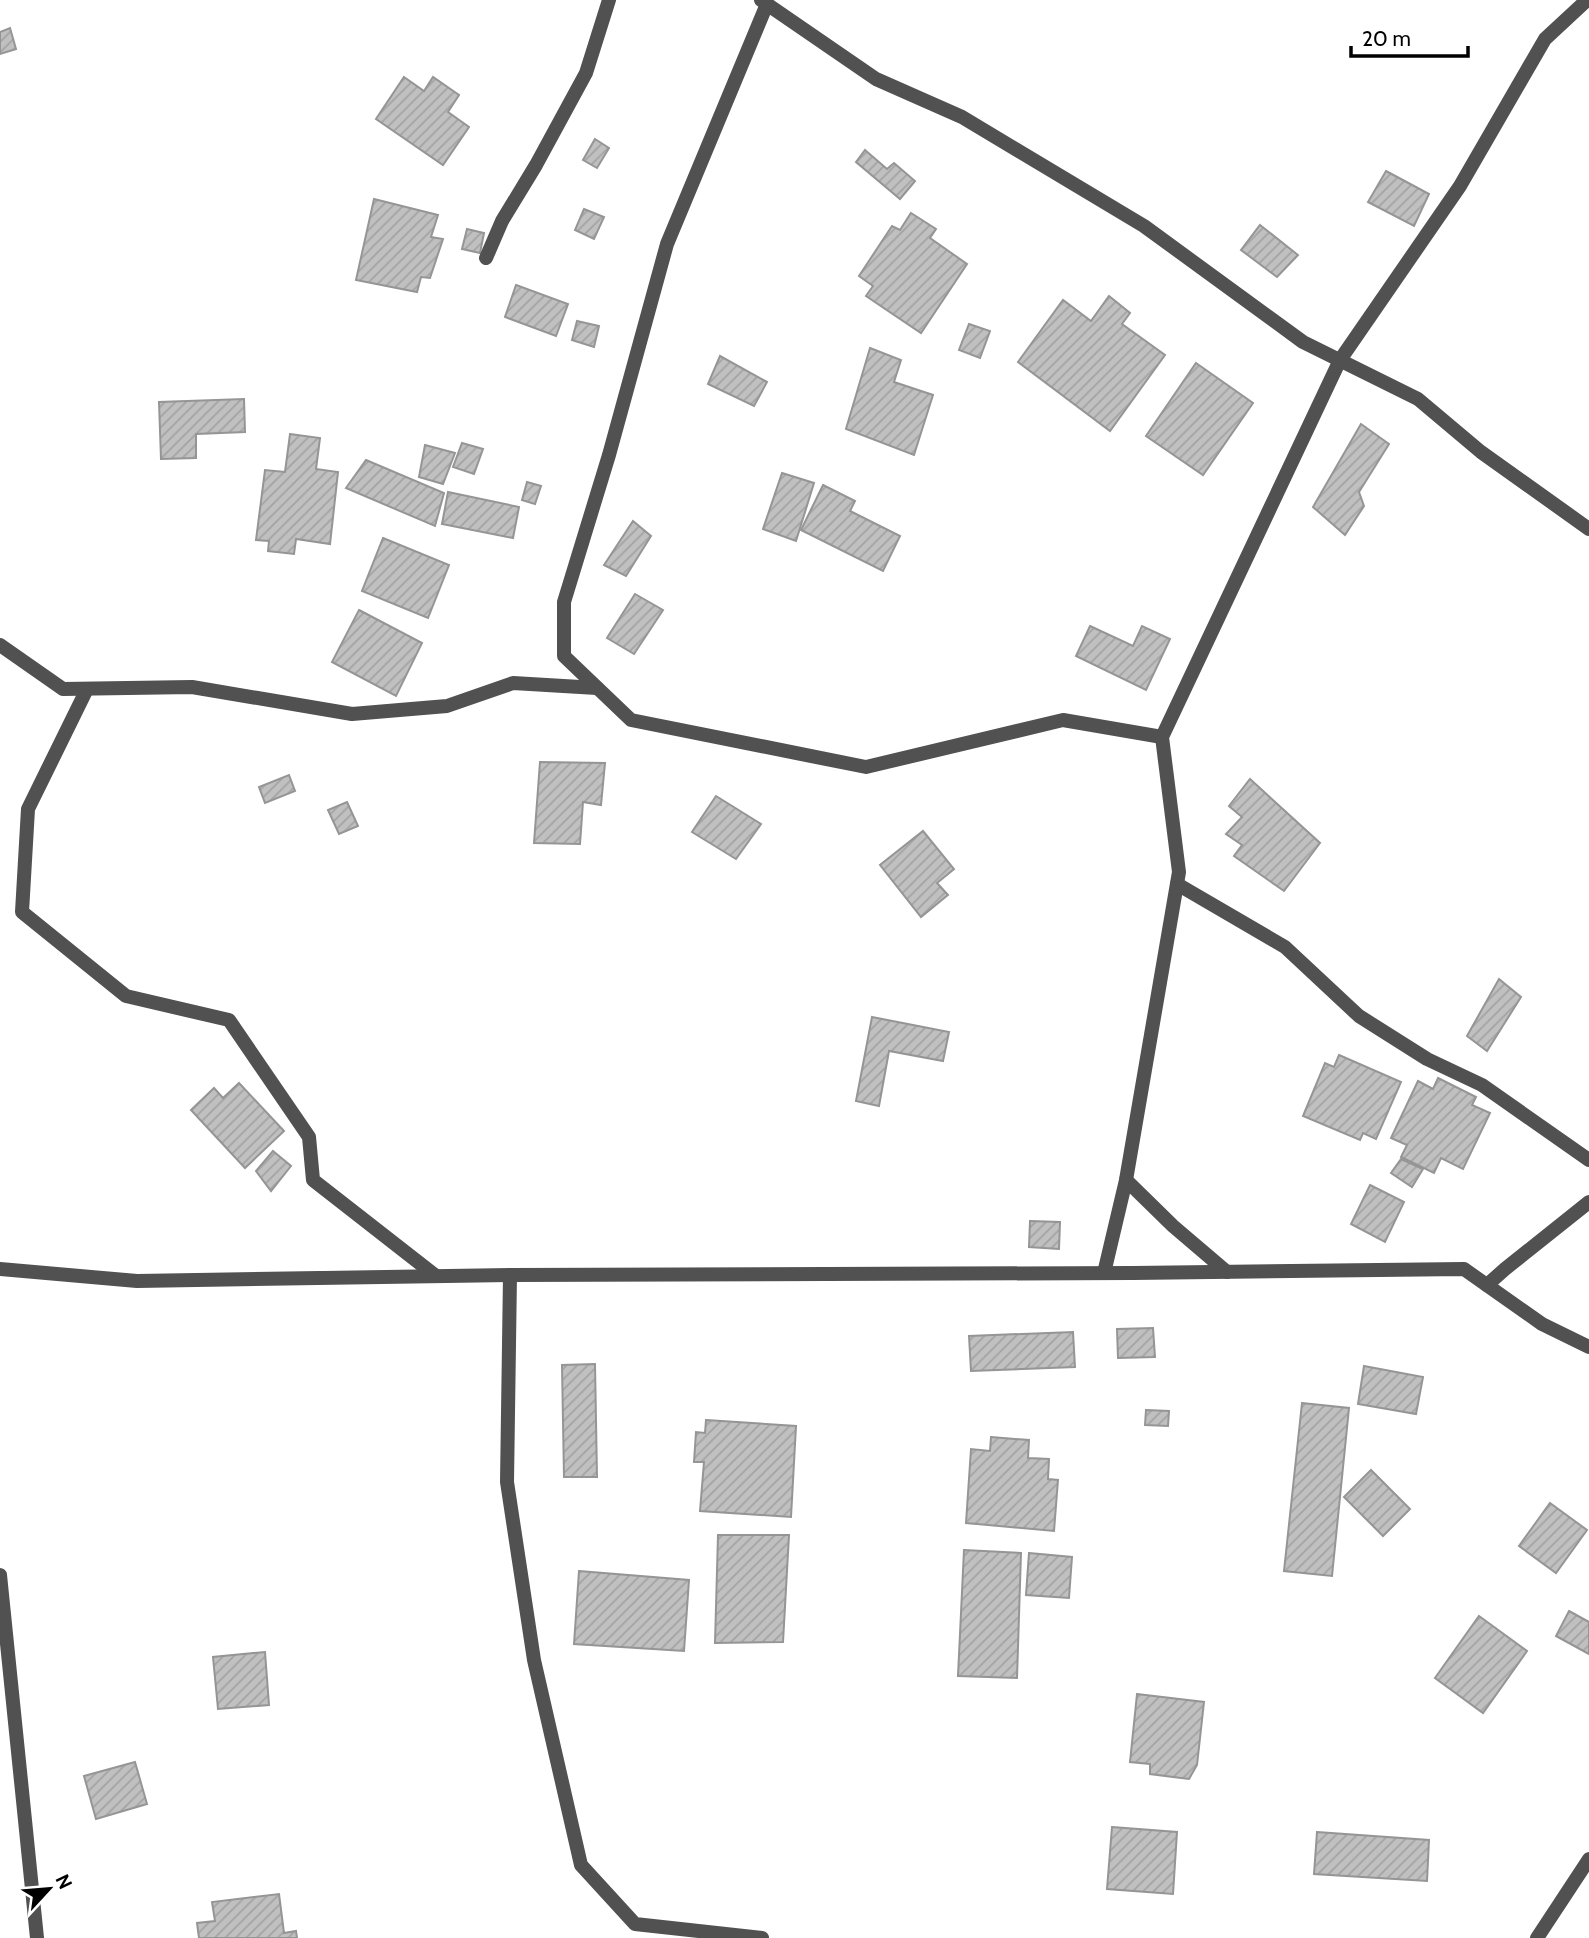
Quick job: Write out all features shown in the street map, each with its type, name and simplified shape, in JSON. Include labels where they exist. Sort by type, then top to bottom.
[{"type":"street","points":[[486,258],[502,222],[586,73],[609,0]]},
{"type":"street","points":[[1104,1273],[1126,1180],[1179,872],[1162,737],[1340,360],[1461,186],[1545,39],[1587,0]]},
{"type":"street","points":[[1162,737],[1063,720],[866,767],[631,720],[564,656],[564,602],[667,244],[765,1],[876,79],[962,117],[1144,226],[1303,342],[1418,399],[1481,452],[1589,529]]},
{"type":"street","points":[[4,651],[63,689],[192,687],[352,714],[447,706],[513,683],[597,688]]},
{"type":"street","points":[[87,689],[28,808],[22,912],[126,996],[229,1020],[309,1137],[313,1180],[436,1276]]},
{"type":"street","points":[[1177,884],[1285,947],[1359,1016],[1427,1059],[1482,1085],[1589,1160]]},
{"type":"street","points":[[1126,1180],[1173,1226],[1227,1272]]},
{"type":"street","points":[[1487,1285],[1589,1202]]},
{"type":"street","points":[[0,1269],[137,1281],[510,1275],[1464,1269],[1542,1324],[1589,1347]]},
{"type":"street","points":[[510,1275],[507,1482],[534,1660],[581,1865],[635,1924],[762,1938]]},
{"type":"street","points":[[0,1575],[37,1938]]},
{"type":"street","points":[[1537,1938],[1589,1859]]},
{"type":"building","points":[[10,28],[16,49],[0,54],[0,32]]},
{"type":"building","points":[[404,77],[424,91],[433,77],[459,95],[448,112],[469,127],[443,165],[376,119]]},
{"type":"building","points":[[595,139],[609,148],[597,168],[583,160]]},
{"type":"building","points":[[865,150],[887,169],[894,163],[915,181],[900,199],[856,162]]},
{"type":"building","points":[[1386,171],[1429,194],[1414,226],[1368,202]]},
{"type":"building","points":[[374,199],[438,215],[431,237],[443,239],[430,278],[421,277],[417,292],[356,280]]},
{"type":"building","points":[[584,209],[604,217],[594,239],[575,230]]},
{"type":"building","points":[[911,213],[936,229],[930,238],[967,264],[921,333],[866,296],[873,286],[859,276],[892,226],[900,230]]},
{"type":"building","points":[[1260,225],[1298,255],[1277,277],[1241,250]]},
{"type":"building","points":[[467,229],[484,233],[480,253],[462,249]]},
{"type":"building","points":[[516,285],[568,304],[556,336],[505,317]]},
{"type":"building","points":[[1109,296],[1130,313],[1122,324],[1165,355],[1110,431],[1018,362],[1063,300],[1091,321]]},
{"type":"building","points":[[577,321],[599,326],[594,347],[572,340]]},
{"type":"building","points":[[969,324],[990,331],[980,358],[959,350]]},
{"type":"building","points":[[870,348],[901,360],[894,382],[933,395],[914,455],[846,429]]},
{"type":"building","points":[[720,356],[767,382],[754,406],[708,384]]},
{"type":"building","points":[[1196,363],[1253,403],[1203,475],[1146,436]]},
{"type":"building","points":[[244,399],[245,432],[196,434],[196,458],[161,459],[159,402]]},
{"type":"building","points":[[1361,424],[1389,444],[1359,492],[1364,506],[1345,535],[1313,507]]},
{"type":"building","points":[[290,434],[320,438],[316,469],[338,472],[330,544],[296,539],[294,554],[268,551],[269,541],[256,540],[265,470],[285,472]]},
{"type":"building","points":[[462,443],[483,449],[474,474],[453,467]]},
{"type":"building","points":[[425,445],[455,453],[443,484],[419,477]]},
{"type":"building","points":[[366,460],[444,493],[435,526],[346,488]]},
{"type":"building","points":[[782,473],[814,483],[796,541],[763,529]]},
{"type":"building","points":[[527,482],[541,486],[535,504],[522,500]]},
{"type":"building","points":[[823,485],[855,501],[850,511],[900,536],[883,571],[801,530]]},
{"type":"building","points":[[448,492],[519,507],[513,538],[442,524]]},
{"type":"building","points":[[633,521],[651,536],[626,576],[604,565]]},
{"type":"building","points":[[383,538],[449,565],[428,618],[362,591]]},
{"type":"building","points":[[635,594],[663,610],[634,654],[607,638]]},
{"type":"building","points":[[359,610],[422,643],[396,696],[332,662]]},
{"type":"building","points":[[1090,626],[1133,646],[1142,626],[1170,639],[1146,690],[1076,656]]},
{"type":"building","points":[[540,762],[605,763],[601,805],[583,802],[580,844],[534,843]]},
{"type":"building","points":[[289,775],[295,791],[265,803],[259,787]]},
{"type":"building","points":[[1250,779],[1320,843],[1284,891],[1234,856],[1242,845],[1226,834],[1242,817],[1229,806]]},
{"type":"building","points":[[716,796],[761,824],[736,859],[692,832]]},
{"type":"building","points":[[347,802],[358,826],[339,834],[328,810]]},
{"type":"building","points":[[923,831],[954,869],[937,883],[948,895],[921,917],[880,865]]},
{"type":"building","points":[[1499,979],[1521,997],[1487,1051],[1467,1036]]},
{"type":"building","points":[[872,1017],[949,1032],[943,1061],[889,1051],[879,1106],[856,1101]]},
{"type":"building","points":[[1339,1055],[1401,1082],[1376,1139],[1363,1133],[1360,1140],[1303,1116],[1325,1063],[1334,1067]]},
{"type":"building","points":[[1438,1078],[1476,1097],[1472,1105],[1490,1113],[1463,1169],[1441,1158],[1434,1173],[1401,1157],[1407,1145],[1391,1138],[1418,1081],[1433,1089]]},
{"type":"building","points":[[239,1083],[284,1131],[245,1168],[191,1110],[214,1088],[223,1098]]},
{"type":"building","points":[[273,1151],[291,1166],[271,1191],[256,1171]]},
{"type":"building","points":[[1401,1159],[1423,1169],[1412,1187],[1391,1173]]},
{"type":"building","points":[[1370,1185],[1404,1202],[1385,1242],[1351,1224]]},
{"type":"building","points":[[1030,1221],[1060,1222],[1059,1249],[1029,1247]]},
{"type":"building","points":[[1153,1328],[1155,1357],[1118,1358],[1117,1329]]},
{"type":"building","points":[[1073,1332],[1075,1367],[971,1371],[969,1336]]},
{"type":"building","points":[[595,1364],[597,1477],[564,1477],[562,1365]]},
{"type":"building","points":[[1364,1366],[1423,1377],[1416,1414],[1358,1404]]},
{"type":"building","points":[[1302,1403],[1349,1408],[1332,1576],[1284,1571]]},
{"type":"building","points":[[1146,1410],[1169,1411],[1168,1426],[1145,1425]]},
{"type":"building","points":[[706,1420],[796,1426],[791,1517],[700,1511],[704,1462],[694,1462],[696,1432],[705,1433]]},
{"type":"building","points":[[991,1437],[1029,1440],[1028,1458],[1049,1459],[1048,1479],[1058,1480],[1054,1531],[966,1523],[971,1449],[990,1451]]},
{"type":"building","points":[[1371,1470],[1410,1509],[1383,1536],[1344,1497]]},
{"type":"building","points":[[1550,1503],[1587,1530],[1556,1573],[1519,1546]]},
{"type":"building","points":[[718,1535],[789,1535],[783,1642],[715,1643]]},
{"type":"building","points":[[964,1550],[1021,1553],[1017,1678],[958,1676]]},
{"type":"building","points":[[1029,1553],[1072,1557],[1069,1598],[1026,1595]]},
{"type":"building","points":[[579,1571],[689,1580],[684,1651],[574,1644]]},
{"type":"building","points":[[1569,1611],[1589,1622],[1589,1654],[1556,1636]]},
{"type":"building","points":[[1479,1616],[1527,1651],[1483,1713],[1435,1678]]},
{"type":"building","points":[[265,1652],[269,1705],[218,1709],[213,1657]]},
{"type":"building","points":[[1137,1694],[1204,1702],[1197,1765],[1189,1779],[1150,1774],[1150,1764],[1130,1762]]},
{"type":"building","points":[[135,1762],[147,1804],[96,1819],[84,1776]]},
{"type":"building","points":[[1112,1827],[1177,1832],[1173,1894],[1107,1889]]},
{"type":"building","points":[[1317,1832],[1429,1840],[1427,1881],[1314,1874]]},
{"type":"building","points":[[279,1894],[284,1933],[296,1931],[297,1938],[199,1938],[197,1923],[215,1921],[212,1902]]}]
